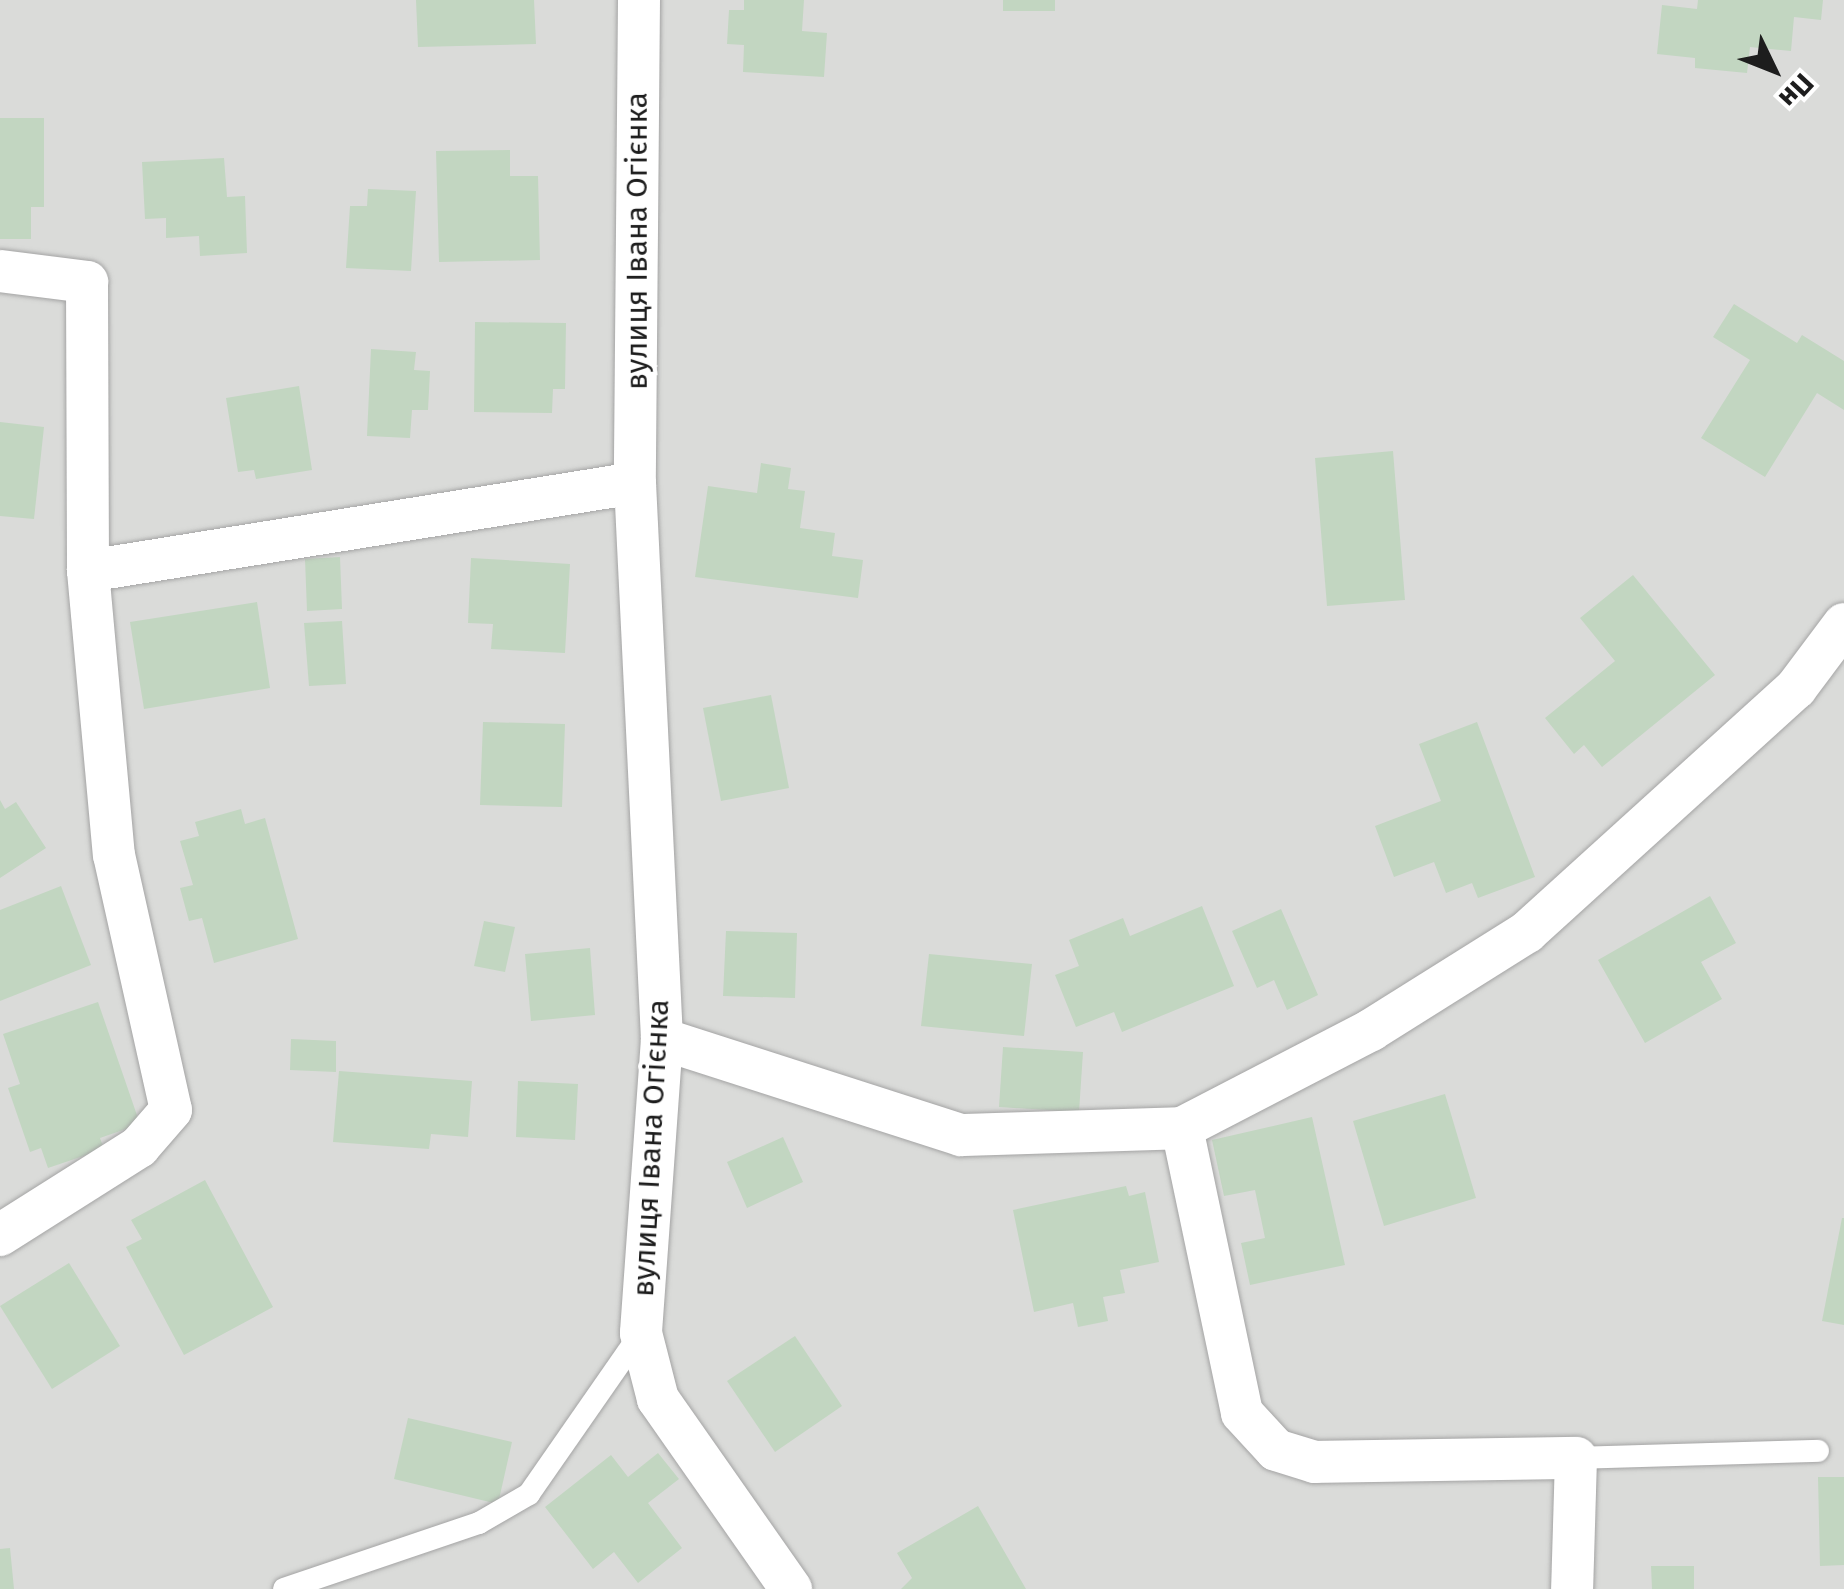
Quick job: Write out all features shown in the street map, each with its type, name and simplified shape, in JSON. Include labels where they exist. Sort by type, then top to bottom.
[{"type":"street","name":"вулиця Івана Огієнка","points":[[639,0],[635,482],[662,1039],[641,1333],[658,1399],[790,1589]]},
{"type":"street","points":[[0,271],[87,282],[88,571],[114,855],[171,1110],[139,1146],[0,1235]]},
{"type":"street","points":[[88,571],[635,482]]},
{"type":"street","points":[[662,1039],[961,1134],[1182,1128],[1371,1030],[1527,932],[1796,688],[1844,624]]},
{"type":"street","points":[[1182,1128],[1242,1413],[1276,1450],[1315,1462],[1576,1458],[1572,1589]]},
{"type":"lane","points":[[284,1589],[479,1523],[529,1494],[641,1333]]},
{"type":"lane","points":[[1576,1458],[1818,1451]]},
{"type":"shaded area","points":[[0,0],[1844,0],[1844,1589],[0,1589]]},
{"type":"building","points":[[416,0],[534,0],[536,44],[418,47]]},
{"type":"building","points":[[744,0],[804,0],[802,31],[827,33],[824,77],[743,72],[744,45],[727,44],[729,10],[744,10]]},
{"type":"building","points":[[1003,0],[1055,0],[1055,11],[1003,11]]},
{"type":"building","points":[[1698,0],[1823,0],[1821,20],[1794,17],[1791,51],[1750,47],[1747,73],[1695,68],[1695,58],[1657,54],[1662,5],[1697,9]]},
{"type":"building","points":[[0,118],[44,118],[44,207],[31,207],[31,239],[0,239]]},
{"type":"building","points":[[510,150],[510,176],[538,176],[540,260],[439,262],[436,151]]},
{"type":"building","points":[[224,158],[227,197],[245,196],[247,253],[200,256],[199,236],[166,238],[166,218],[145,219],[142,162]]},
{"type":"building","points":[[368,189],[416,191],[411,271],[346,268],[350,206],[367,206]]},
{"type":"building","points":[[1734,304],[1797,343],[1802,335],[1844,361],[1844,410],[1817,393],[1765,477],[1701,438],[1750,360],[1713,337]]},
{"type":"building","points":[[475,322],[566,323],[565,389],[553,389],[552,413],[474,412]]},
{"type":"building","points":[[371,349],[416,352],[414,370],[430,371],[428,410],[412,410],[410,438],[367,436]]},
{"type":"building","points":[[299,386],[312,470],[256,479],[254,470],[238,472],[226,398]]},
{"type":"building","points":[[0,422],[44,427],[34,519],[0,516]]},
{"type":"building","points":[[1393,451],[1405,600],[1327,606],[1315,458]]},
{"type":"building","points":[[761,463],[791,468],[788,489],[805,491],[800,528],[835,533],[832,556],[863,560],[858,598],[695,577],[708,486],[757,493]]},
{"type":"building","points":[[340,557],[342,609],[307,611],[305,559]]},
{"type":"building","points":[[471,558],[570,564],[565,653],[491,649],[493,624],[468,623]]},
{"type":"building","points":[[1633,575],[1715,675],[1602,767],[1584,745],[1574,754],[1545,718],[1615,661],[1580,618]]},
{"type":"building","points":[[257,602],[270,688],[144,709],[130,622]]},
{"type":"building","points":[[342,621],[346,684],[309,686],[304,623]]},
{"type":"building","points":[[771,695],[789,788],[721,801],[703,708]]},
{"type":"building","points":[[483,722],[565,724],[562,807],[480,805]]},
{"type":"building","points":[[1477,722],[1535,877],[1478,898],[1472,883],[1446,893],[1434,862],[1394,877],[1375,826],[1441,801],[1419,744]]},
{"type":"building","points":[[0,800],[5,809],[16,802],[46,848],[0,878]]},
{"type":"building","points":[[241,809],[245,824],[265,818],[298,939],[214,963],[202,918],[189,921],[180,888],[193,885],[180,841],[199,836],[195,822]]},
{"type":"building","points":[[61,886],[91,965],[0,1001],[0,910]]},
{"type":"building","points":[[1710,896],[1736,943],[1701,962],[1722,999],[1645,1043],[1598,960]]},
{"type":"building","points":[[1202,906],[1234,986],[1122,1032],[1114,1012],[1076,1027],[1055,975],[1079,966],[1069,940],[1123,918],[1130,936]]},
{"type":"building","points":[[1281,909],[1318,995],[1287,1010],[1274,980],[1257,988],[1232,931]]},
{"type":"building","points":[[484,921],[515,927],[505,972],[474,966]]},
{"type":"building","points":[[726,931],[797,933],[795,998],[723,996]]},
{"type":"building","points":[[590,948],[595,1015],[531,1021],[525,954]]},
{"type":"building","points":[[929,954],[1032,964],[1024,1036],[921,1026]]},
{"type":"building","points":[[98,1002],[140,1124],[100,1138],[104,1149],[48,1168],[41,1148],[30,1152],[8,1088],[20,1084],[3,1034]]},
{"type":"building","points":[[291,1039],[336,1041],[336,1072],[290,1070]]},
{"type":"building","points":[[1003,1047],[1083,1052],[1079,1112],[999,1107]]},
{"type":"building","points":[[339,1071],[472,1081],[468,1137],[431,1134],[429,1149],[333,1142]]},
{"type":"building","points":[[518,1081],[578,1084],[575,1140],[516,1137]]},
{"type":"building","points":[[1445,1094],[1476,1198],[1384,1226],[1353,1121]]},
{"type":"building","points":[[1312,1117],[1345,1265],[1250,1285],[1241,1243],[1265,1238],[1255,1190],[1224,1196],[1212,1140]]},
{"type":"building","points":[[783,1137],[803,1182],[747,1208],[727,1162]]},
{"type":"building","points":[[205,1180],[273,1307],[184,1355],[126,1247],[142,1239],[131,1220]]},
{"type":"building","points":[[1126,1186],[1129,1196],[1145,1192],[1159,1262],[1120,1270],[1125,1293],[1103,1297],[1108,1321],[1078,1327],[1073,1303],[1034,1312],[1013,1210]]},
{"type":"building","points":[[1844,1218],[1844,1325],[1822,1321]]},
{"type":"building","points":[[69,1263],[120,1346],[52,1389],[0,1306]]},
{"type":"building","points":[[795,1336],[842,1406],[775,1452],[727,1381]]},
{"type":"building","points":[[408,1418],[512,1442],[498,1504],[394,1479]]},
{"type":"building","points":[[658,1453],[679,1479],[648,1503],[682,1548],[638,1583],[614,1552],[593,1569],[545,1507],[611,1455],[628,1477]]},
{"type":"building","points":[[1818,1477],[1844,1477],[1844,1565],[1820,1566]]},
{"type":"building","points":[[978,1506],[1026,1589],[901,1589],[912,1578],[897,1553]]},
{"type":"building","points":[[10,1548],[14,1589],[0,1589],[0,1549]]},
{"type":"building","points":[[1651,1566],[1694,1566],[1694,1589],[1652,1589]]}]
